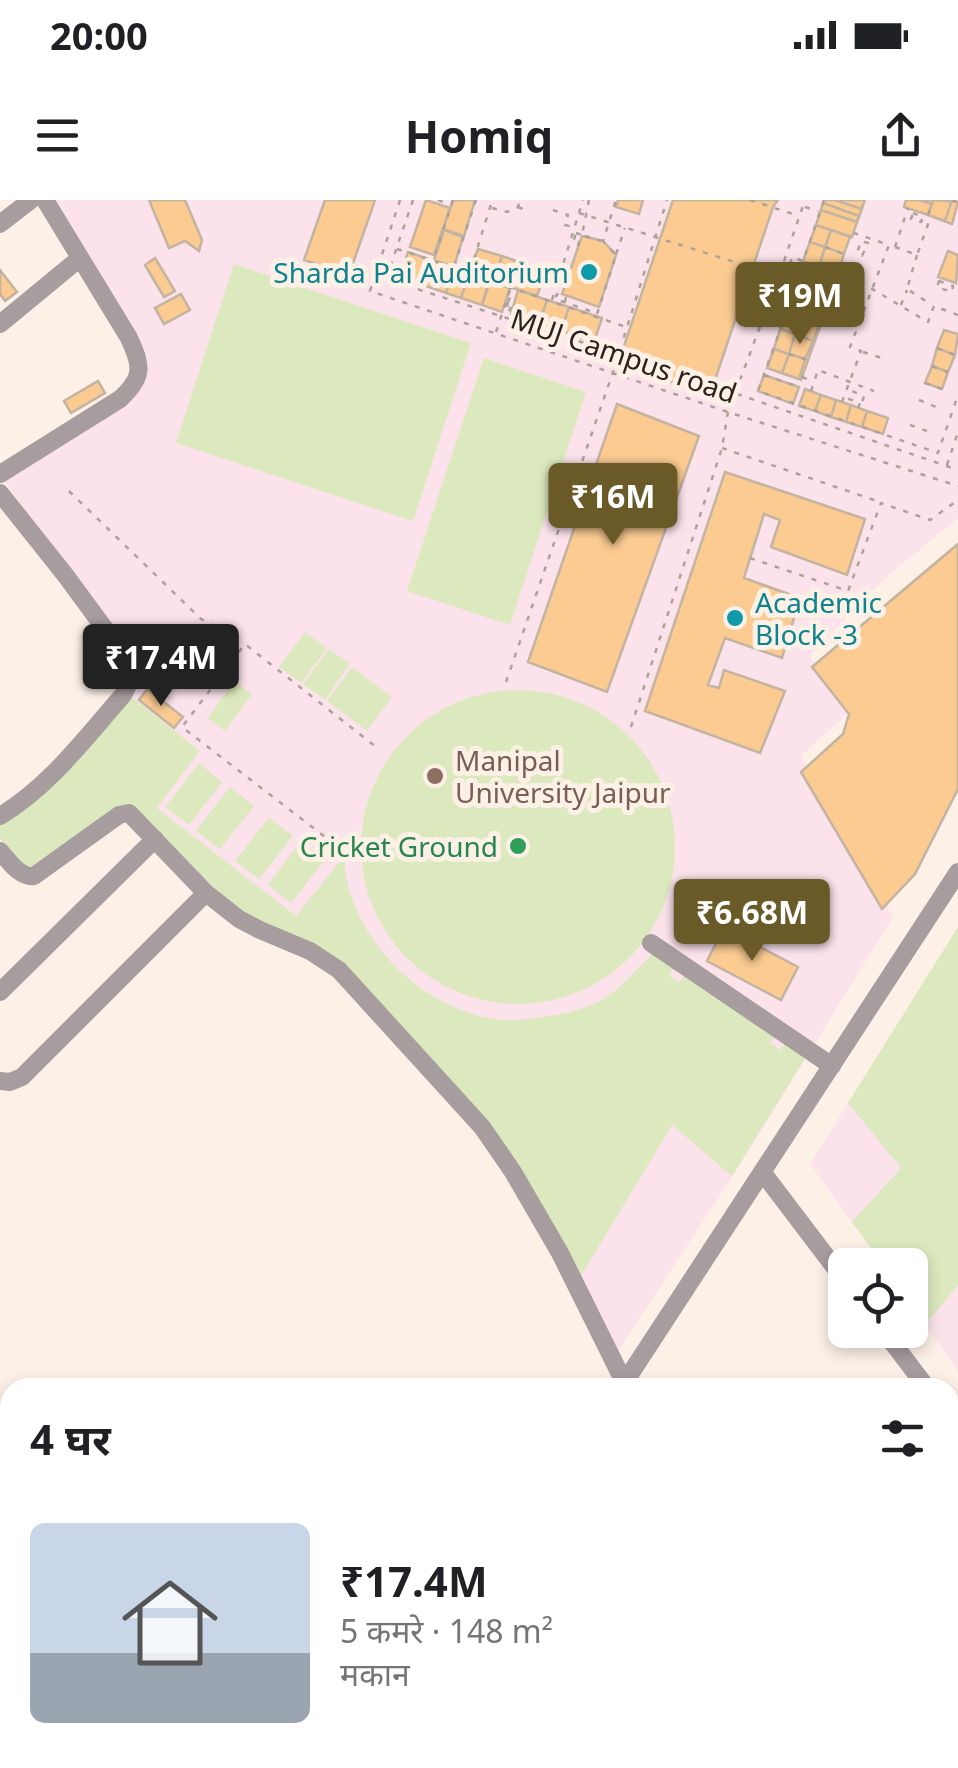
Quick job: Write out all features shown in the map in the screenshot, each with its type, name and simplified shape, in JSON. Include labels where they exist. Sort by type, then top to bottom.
[{"type":"street","points":[[0,224],[32,200]]},
{"type":"street","points":[[0,474],[120,399],[133,387],[139,372],[129,338],[45,200]]},
{"type":"street","points":[[0,324],[80,258]]},
{"type":"street","points":[[0,494],[66,576],[127,659],[132,672],[123,695],[40,788],[0,816]]},
{"type":"street","points":[[0,851],[22,875],[34,876],[129,812],[206,893],[238,919],[310,951],[339,970],[472,1116],[513,1172],[560,1253],[619,1378]]},
{"type":"street","points":[[0,992],[155,839]]},
{"type":"street","points":[[627,1378],[832,1066],[953,894],[958,872]]},
{"type":"street","points":[[0,1081],[22,1077],[206,893]]},
{"type":"street","points":[[651,943],[832,1066]]},
{"type":"street","points":[[762,1173],[828,1259]]},
{"type":"street","points":[[897,1348],[919,1378]]},
{"type":"path","name":"MUJ Campus road","points":[[400,200],[370,291],[958,486]]},
{"type":"path","points":[[413,200],[386,279],[618,354]]},
{"type":"path","points":[[432,260],[452,202],[438,200]]},
{"type":"path","points":[[454,268],[476,200]]},
{"type":"path","points":[[518,208],[520,200]]},
{"type":"path","points":[[552,302],[586,200]]},
{"type":"path","points":[[586,200],[582,235],[603,242],[616,255]]},
{"type":"path","points":[[603,242],[616,200]]},
{"type":"path","name":"MUJ Campus road","points":[[506,682],[613,372],[667,200]]},
{"type":"path","points":[[750,200],[800,216]]},
{"type":"path","name":"MUJ Campus road","points":[[630,727],[722,448],[728,412],[786,277],[805,200]]},
{"type":"path","points":[[824,200],[803,261],[792,257],[780,293],[792,297],[758,392],[938,453],[958,395]]},
{"type":"path","points":[[952,200],[958,202]]},
{"type":"path","points":[[469,273],[492,201]]},
{"type":"path","points":[[901,305],[932,204]]},
{"type":"path","points":[[803,206],[818,211]]},
{"type":"path","points":[[490,207],[530,212]]},
{"type":"path","points":[[553,210],[568,215],[566,224],[574,228]]},
{"type":"path","points":[[895,247],[911,211]]},
{"type":"path","points":[[579,213],[786,277],[836,284],[862,283],[928,322],[934,306]]},
{"type":"path","points":[[597,314],[625,228]]},
{"type":"path","points":[[854,233],[917,254]]},
{"type":"path","points":[[885,359],[850,347],[889,245]]},
{"type":"path","points":[[825,247],[847,255]]},
{"type":"path","points":[[397,249],[626,327]]},
{"type":"path","points":[[837,294],[855,276],[863,256]]},
{"type":"path","points":[[843,266],[855,276]]},
{"type":"path","points":[[496,333],[512,288]]},
{"type":"path","points":[[508,302],[512,288]]},
{"type":"path","points":[[907,288],[934,306],[958,314]]},
{"type":"path","points":[[568,305],[572,298]]},
{"type":"path","points":[[828,304],[860,321]]},
{"type":"path","points":[[798,318],[821,325]]},
{"type":"path","points":[[938,348],[954,354]]},
{"type":"path","points":[[842,402],[861,351]]},
{"type":"path","points":[[789,354],[808,360]]},
{"type":"path","points":[[932,366],[948,372]]},
{"type":"path","points":[[811,391],[818,370],[874,390]]},
{"type":"path","points":[[764,375],[799,387]]},
{"type":"path","points":[[802,377],[814,382]]},
{"type":"path","points":[[925,383],[942,390]]},
{"type":"path","points":[[736,394],[958,470]]},
{"type":"path","points":[[919,400],[936,406]]},
{"type":"path","points":[[910,425],[926,431]]},
{"type":"path","points":[[946,466],[958,432]]},
{"type":"path","points":[[722,448],[930,520],[958,500]]},
{"type":"path","points":[[69,491],[201,619],[245,644],[380,750]]},
{"type":"path","points":[[750,558],[848,591],[882,503]]},
{"type":"path","points":[[245,644],[182,727],[355,860]]},
{"type":"shaded area","name":"Manipal University Jaipur","points":[[54,200],[958,200],[958,518],[885,578],[810,656],[850,711],[801,756],[893,917],[738,1168],[618,1351],[534,1199],[336,959],[240,912],[129,807],[0,839],[92,742],[142,677],[2,477],[130,399],[141,389],[148,362]]},
{"type":"shaded area","points":[[958,927],[958,1371],[928,1328],[928,1248],[871,1248],[810,1164]]},
{"type":"green space","points":[[234,264],[471,343],[413,521],[176,443]]},
{"type":"green space","points":[[484,358],[586,392],[510,625],[407,591]]},
{"type":"green space","points":[[305,632],[327,648],[301,683],[279,667]]},
{"type":"green space","points":[[329,649],[350,664],[325,700],[303,684]]},
{"type":"green space","points":[[352,667],[392,697],[367,731],[327,701]]},
{"type":"green space","points":[[234,681],[252,694],[225,731],[208,718]]},
{"type":"green space","name":"Cricket Ground","points":[[533,690],[564,696],[592,708],[618,725],[640,747],[669,801],[675,847],[669,893],[657,921],[640,947],[618,969],[564,998],[503,1004],[472,998],[444,986],[418,969],[396,947],[367,893],[361,832],[367,801],[379,773],[396,747],[418,725],[472,696]]},
{"type":"green space","points":[[129,695],[200,751],[157,808],[296,916],[345,855],[352,897],[370,935],[395,967],[445,1003],[503,1020],[566,1013],[611,994],[652,954],[674,968],[669,976],[679,983],[685,974],[776,1034],[770,1043],[780,1050],[787,1041],[807,1055],[732,1176],[672,1125],[579,1279],[534,1199],[336,959],[240,912],[129,807],[33,873],[0,839],[0,824]]},
{"type":"green space","points":[[199,763],[222,782],[189,825],[165,807]]},
{"type":"green space","points":[[230,787],[254,806],[220,849],[196,831]]},
{"type":"green space","points":[[269,818],[293,836],[259,879],[235,861]]},
{"type":"green space","points":[[301,841],[325,860],[291,903],[268,885]]},
{"type":"green space","points":[[958,927],[958,1285],[928,1321],[928,1248],[871,1248],[852,1222],[901,1168],[848,1103]]},
{"type":"building","points":[[149,200],[185,200],[202,240],[199,251],[185,241],[169,248]]},
{"type":"building","points":[[325,200],[375,200],[349,275],[304,260]]},
{"type":"building","points":[[426,200],[450,208],[434,255],[410,247]]},
{"type":"building","points":[[453,200],[475,200],[464,236],[443,229]]},
{"type":"building","points":[[618,200],[643,200],[639,214],[616,207]]},
{"type":"building","points":[[673,200],[778,200],[710,395],[618,364]]},
{"type":"building","points":[[824,200],[862,209],[857,222],[821,210]]},
{"type":"building","points":[[865,200],[859,216],[823,203]]},
{"type":"building","points":[[906,200],[933,200],[928,215],[904,207]]},
{"type":"building","points":[[906,200],[932,204],[928,215],[904,207]]},
{"type":"building","points":[[933,200],[958,202],[952,224],[928,215]]},
{"type":"building","points":[[933,200],[952,200],[945,221],[928,215]]},
{"type":"building","points":[[823,203],[859,216],[852,237],[816,225]]},
{"type":"building","points":[[821,210],[857,222],[852,237],[816,225]]},
{"type":"building","points":[[816,225],[831,230],[825,247],[810,242]]},
{"type":"building","points":[[816,225],[831,230],[819,267],[803,261]]},
{"type":"building","points":[[444,230],[463,237],[454,267],[434,260]]},
{"type":"building","points":[[831,230],[850,237],[844,254],[825,247]]},
{"type":"building","points":[[831,230],[850,237],[844,254],[825,247]]},
{"type":"building","points":[[582,236],[603,241],[616,255],[599,307],[562,294]]},
{"type":"building","points":[[810,242],[825,247],[819,267],[803,261]]},
{"type":"building","points":[[825,247],[844,254],[838,274],[819,267]]},
{"type":"building","points":[[478,249],[502,256],[493,281],[469,273]]},
{"type":"building","points":[[948,251],[958,255],[956,283],[938,277]]},
{"type":"building","points":[[408,252],[454,268],[446,293],[400,277]]},
{"type":"building","points":[[502,256],[522,263],[513,288],[493,281]]},
{"type":"building","points":[[155,258],[175,291],[164,297],[145,265]]},
{"type":"building","points":[[522,263],[546,271],[537,296],[513,288]]},
{"type":"building","points":[[454,268],[469,273],[461,298],[446,293]]},
{"type":"building","points":[[0,270],[17,292],[5,301],[0,294]]},
{"type":"building","points":[[469,273],[489,280],[482,305],[461,298]]},
{"type":"building","points":[[490,281],[510,288],[502,312],[482,305]]},
{"type":"building","points":[[518,290],[547,300],[539,324],[511,314]]},
{"type":"building","points":[[181,294],[190,310],[164,324],[155,308]]},
{"type":"building","points":[[792,297],[826,310],[801,380],[767,368]]},
{"type":"building","points":[[547,300],[569,307],[561,331],[539,324]]},
{"type":"building","points":[[805,301],[824,308],[819,325],[798,317]]},
{"type":"building","points":[[569,307],[602,318],[594,342],[561,331]]},
{"type":"building","points":[[786,313],[803,319],[798,335],[780,329]]},
{"type":"building","points":[[803,319],[819,325],[813,341],[798,335]]},
{"type":"building","points":[[780,329],[795,334],[789,354],[774,349]]},
{"type":"building","points":[[944,330],[958,334],[955,355],[937,348]]},
{"type":"building","points":[[795,334],[813,341],[805,359],[789,354]]},
{"type":"building","points":[[937,348],[955,355],[948,372],[932,366]]},
{"type":"building","points":[[774,349],[789,354],[782,373],[767,368]]},
{"type":"building","points":[[789,354],[805,359],[799,379],[782,373]]},
{"type":"building","points":[[932,366],[948,372],[942,389],[925,383]]},
{"type":"building","points":[[764,375],[799,387],[793,404],[758,391]]},
{"type":"building","points":[[764,375],[799,387],[793,404],[758,391]]},
{"type":"building","points":[[98,381],[105,393],[71,413],[64,401]]},
{"type":"building","points":[[805,389],[821,395],[815,411],[799,406]]},
{"type":"building","points":[[805,389],[821,395],[815,411],[799,406]]},
{"type":"building","points":[[805,389],[821,395],[815,411],[799,406]]},
{"type":"building","points":[[821,395],[836,400],[831,417],[815,411]]},
{"type":"building","points":[[836,400],[851,405],[846,422],[831,417]]},
{"type":"building","points":[[836,400],[851,405],[846,422],[831,417]]},
{"type":"building","points":[[617,404],[699,436],[607,692],[528,662]]},
{"type":"building","points":[[851,405],[867,411],[862,427],[846,422]]},
{"type":"building","points":[[851,405],[867,411],[862,427],[846,422]]},
{"type":"building","points":[[867,411],[888,418],[883,434],[862,427]]},
{"type":"building","name":"Academic Block -3","points":[[725,472],[865,519],[847,575],[771,547],[780,520],[764,514],[744,578],[800,598],[782,658],[725,638],[708,685],[719,688],[724,670],[785,691],[760,753],[645,711]]},
{"type":"building","points":[[958,544],[958,789],[915,874],[882,909],[801,772],[843,734],[849,714],[812,667]]},
{"type":"building","points":[[147,689],[183,717],[174,728],[139,700]]},
{"type":"building","points":[[724,928],[798,967],[781,1000],[707,961]]},
{"type":"place","name":"Sharda Pai Auditorium","points":[[589,272]]},
{"type":"place","name":"Academic Block -3","points":[[735,618]]},
{"type":"place","name":"Manipal University Jaipur","points":[[435,776]]},
{"type":"place","name":"Cricket Ground","points":[[518,846]]}]
